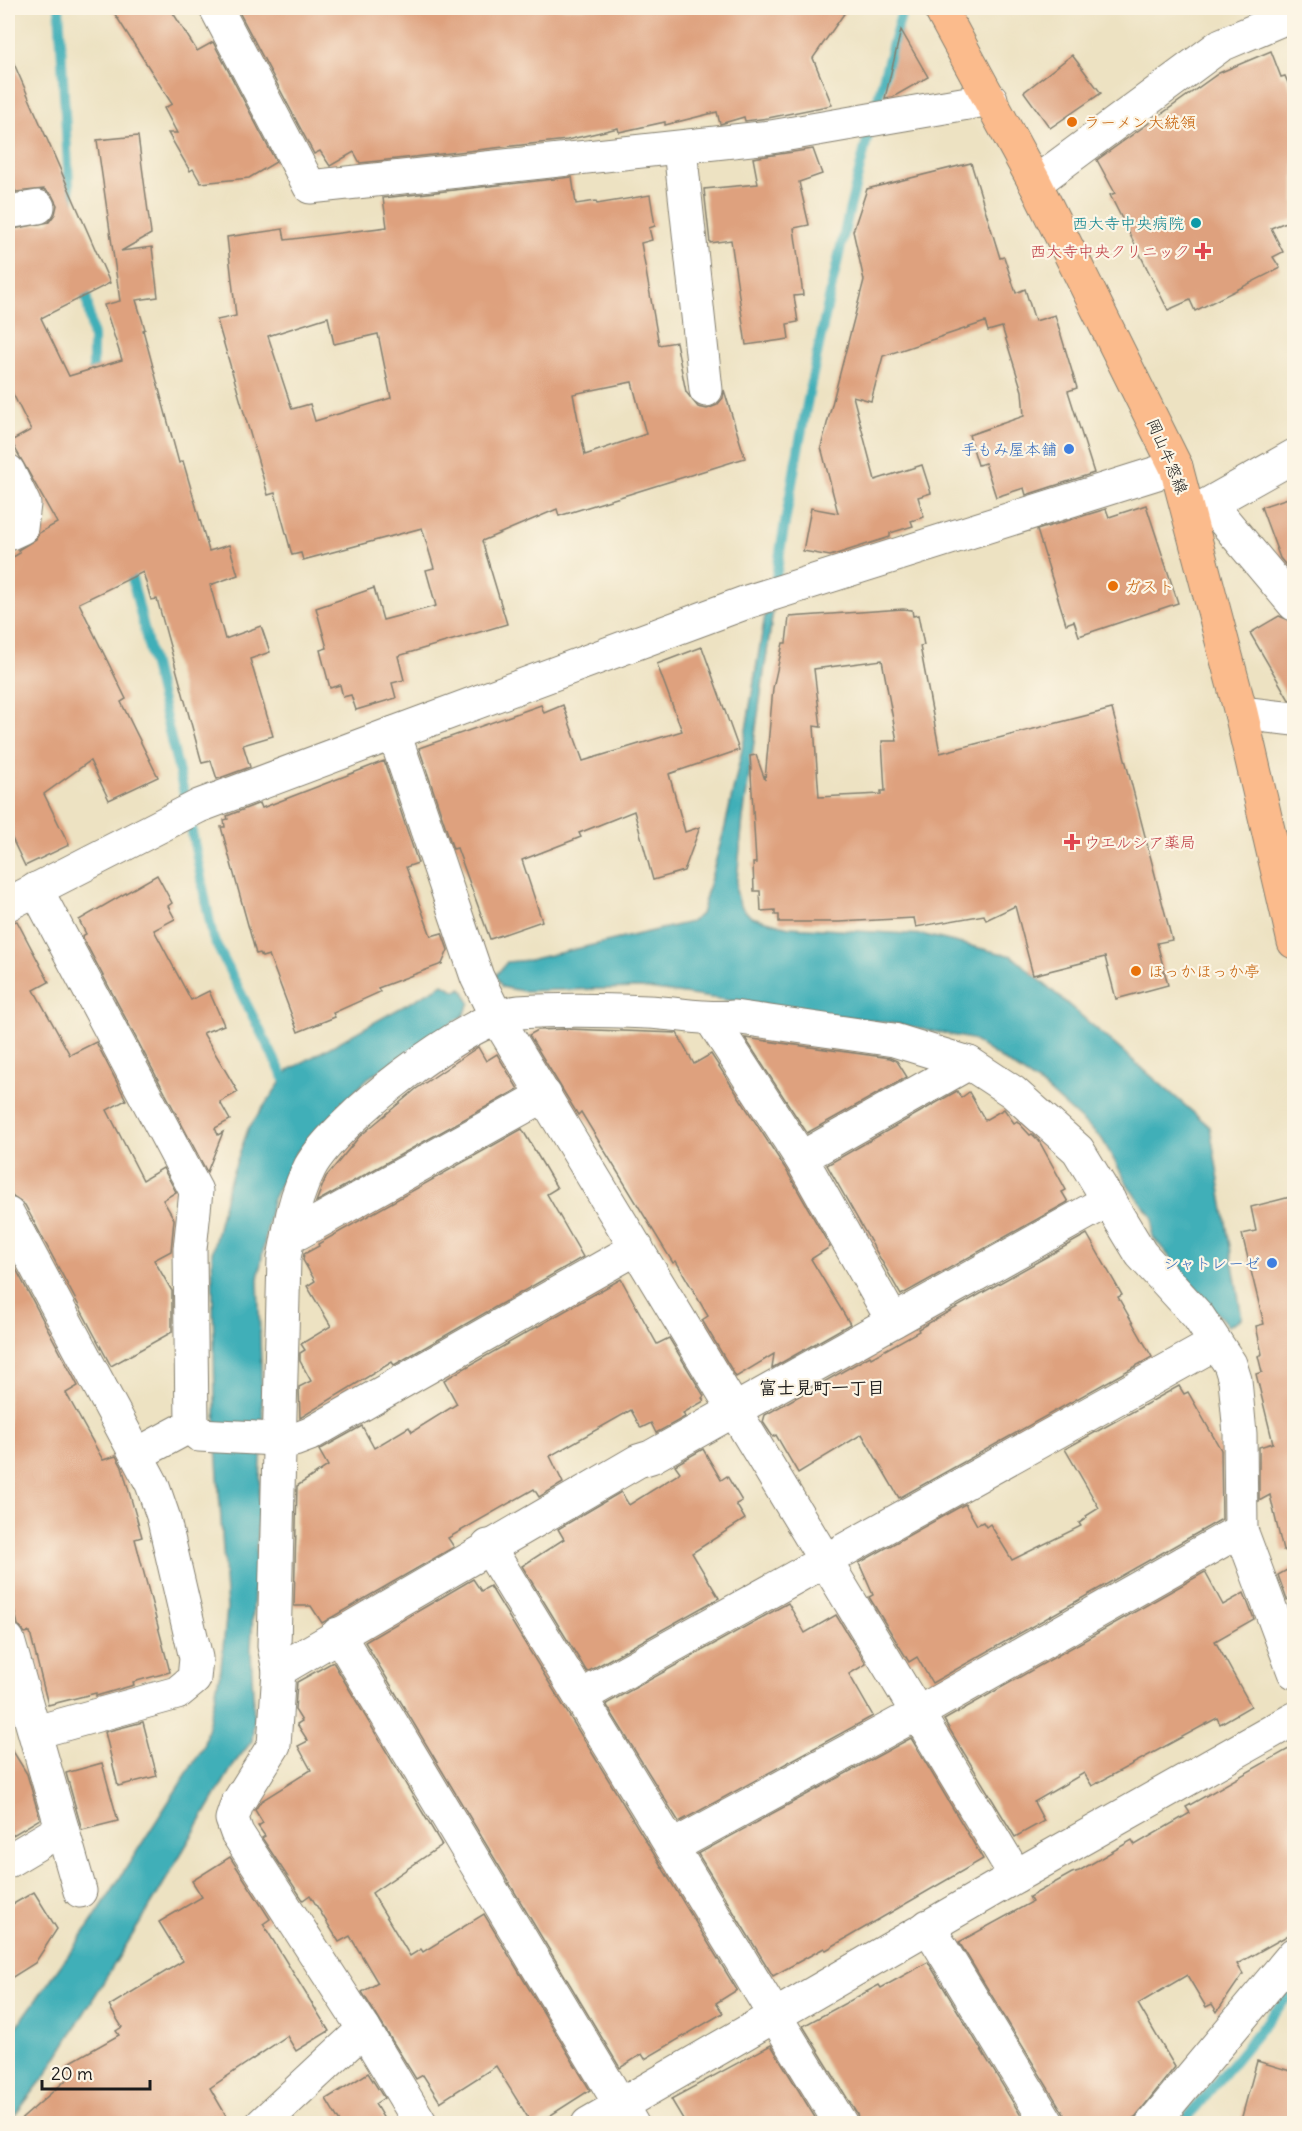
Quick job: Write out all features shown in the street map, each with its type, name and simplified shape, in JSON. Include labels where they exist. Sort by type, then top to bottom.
[{"type":"main road","name":"岡山牛窓線","points":[[940,8],[1035,183],[1176,467],[1200,509],[1241,713],[1294,942]]},
{"type":"street","points":[[216,8],[310,187],[587,156],[680,149],[870,121],[991,99]]},
{"type":"street","points":[[1035,183],[1221,45],[1293,14]]},
{"type":"street","points":[[680,149],[706,390]]},
{"type":"street","points":[[1294,456],[1200,509],[1294,604]]},
{"type":"street","points":[[8,904],[185,812],[394,733],[747,602],[1176,467]]},
{"type":"street","points":[[8,471],[24,504],[21,528],[8,534]]},
{"type":"street","points":[[1241,713],[1294,719]]},
{"type":"street","points":[[394,733],[488,999],[1016,1876]]},
{"type":"street","points":[[36,889],[196,1191],[190,1249],[202,1431]]},
{"type":"street","points":[[488,999],[518,1012],[648,1012],[711,1019],[734,1017],[894,1040],[969,1064],[1013,1092],[1078,1150],[1141,1254],[1198,1316],[1230,1364],[1235,1380],[1240,1434],[1241,1530],[1294,1672]]},
{"type":"street","points":[[421,2124],[364,2029],[237,1833],[232,1819],[237,1804],[274,1745],[279,1670],[274,1646],[277,1467],[274,1438],[284,1257],[294,1203],[311,1166],[335,1136],[365,1105],[488,999]]},
{"type":"street","points":[[711,1019],[801,1158],[893,1321]]},
{"type":"street","points":[[801,1158],[969,1064]]},
{"type":"street","points":[[289,1232],[298,1233],[545,1095]]},
{"type":"street","points":[[279,1670],[488,1546],[638,1461],[651,1457],[736,1410],[1109,1200]]},
{"type":"street","points":[[8,1214],[152,1484],[163,1516],[196,1658],[194,1679],[177,1693],[36,1732]]},
{"type":"street","points":[[138,1454],[202,1431],[294,1440],[309,1434],[638,1248]]},
{"type":"street","points":[[582,1696],[1216,1343]]},
{"type":"street","points":[[672,1847],[918,1713],[1241,1530]]},
{"type":"street","points":[[488,1546],[582,1696],[841,2124]]},
{"type":"street","points":[[338,1634],[626,2114]]},
{"type":"street","points":[[8,1640],[80,1891]]},
{"type":"street","points":[[588,2124],[626,2114],[774,2016],[1294,1719]]},
{"type":"street","points":[[8,1861],[62,1829]]},
{"type":"street","points":[[928,1926],[1048,2124]]},
{"type":"street","points":[[1152,2124],[1294,1954]]},
{"type":"street","points":[[262,2124],[364,2029]]},
{"type":"water","points":[[773,611],[743,818],[736,890],[740,905],[751,917],[789,927],[925,935],[1012,956],[1210,1127],[1242,1318],[1228,1326],[1152,1236],[1153,1218],[1131,1190],[1102,1139],[1044,1087],[971,1039],[897,1024],[641,988],[522,991],[502,987],[496,975],[507,962],[529,960],[691,922],[701,914],[725,827],[745,736],[765,615]]},
{"type":"water","points":[[443,984],[456,991],[462,988],[470,1003],[463,1016],[368,1078],[296,1153],[272,1201],[258,1279],[263,1426],[251,1649],[254,1719],[252,1741],[234,1764],[154,1900],[46,2075],[8,2124],[8,2039],[89,1926],[203,1748],[221,1668],[227,1609],[216,1446],[212,1253],[228,1186],[248,1129],[289,1070]]},
{"type":"building","points":[[111,8],[170,8],[197,51],[213,42],[276,162],[249,178],[201,183],[193,169],[190,171],[168,133],[177,133],[164,108],[172,104]]},
{"type":"building","points":[[237,8],[848,8],[813,58],[832,105],[768,118],[745,121],[744,117],[720,124],[717,112],[665,125],[665,122],[619,132],[618,128],[567,140],[360,163],[354,152],[330,166],[320,151],[314,154]]},
{"type":"building","points":[[901,30],[928,77],[893,97],[885,98]]},
{"type":"building","points":[[8,50],[110,283],[41,318],[69,376],[122,360],[104,305],[120,301],[97,140],[138,136],[151,234],[121,251],[152,247],[158,297],[136,300],[145,329],[143,330],[179,463],[183,461],[209,551],[229,545],[238,575],[210,585],[225,639],[261,626],[270,652],[250,659],[273,736],[243,745],[250,767],[217,779],[211,761],[202,763],[157,599],[151,600],[143,572],[79,603],[126,699],[121,702],[158,777],[109,800],[90,761],[44,794],[69,845],[25,866],[8,830],[8,560],[20,553],[18,550],[36,539],[39,533],[57,523],[11,441],[31,430],[8,384],[8,230],[49,222],[55,214],[57,205],[52,195],[44,189],[16,192],[8,175]]},
{"type":"building","points":[[1271,51],[1281,77],[1285,76],[1294,97],[1294,219],[1271,228],[1283,252],[1273,257],[1280,268],[1195,311],[1190,300],[1168,310],[1110,195],[1115,193],[1097,160],[1219,73]]},
{"type":"building","points":[[1072,55],[1101,93],[1050,128],[1024,92]]},
{"type":"building","points":[[813,149],[822,174],[799,182],[809,225],[794,228],[803,295],[794,296],[798,322],[787,324],[789,339],[746,345],[731,240],[710,243],[704,189],[758,184],[753,158]]},
{"type":"building","points":[[971,163],[1000,258],[1004,257],[1016,293],[1025,289],[1035,321],[1055,315],[1077,388],[1068,391],[1094,473],[1026,495],[1024,488],[996,497],[985,463],[978,465],[969,435],[1024,416],[1022,391],[1002,327],[988,331],[985,322],[883,356],[871,401],[853,396],[875,480],[922,465],[931,493],[918,497],[924,517],[911,521],[913,526],[890,533],[890,537],[830,556],[803,551],[811,508],[838,513],[821,447],[864,280],[853,231],[867,189]]},
{"type":"building","points":[[572,177],[576,204],[596,201],[597,204],[650,195],[655,226],[649,228],[652,240],[641,243],[659,345],[676,342],[686,392],[698,407],[707,409],[717,405],[723,398],[724,390],[745,458],[559,516],[557,509],[482,541],[507,624],[398,656],[404,680],[392,683],[396,698],[356,710],[351,695],[343,697],[340,685],[330,688],[320,650],[327,648],[316,608],[374,588],[383,620],[436,606],[426,570],[434,568],[422,528],[303,560],[301,553],[292,555],[275,493],[268,495],[217,320],[236,316],[227,237],[283,229],[285,240],[387,227],[383,198]],"holes":[[[328,317],[334,344],[378,334],[391,398],[315,421],[310,404],[292,409],[268,336]],[[632,382],[646,434],[585,455],[573,394]]]},
{"type":"building","points":[[1294,496],[1294,575],[1280,558],[1261,507]]},
{"type":"building","name":"ガスト","points":[[1146,505],[1178,603],[1079,636],[1074,621],[1066,624],[1037,530],[1106,509],[1109,517]]},
{"type":"building","points":[[903,609],[912,610],[913,616],[918,615],[924,645],[920,646],[940,753],[1112,709],[1172,940],[1157,943],[1168,985],[1116,999],[1105,957],[1033,975],[1015,906],[986,920],[984,915],[916,927],[914,918],[779,922],[779,915],[775,915],[775,910],[761,911],[760,891],[754,891],[753,863],[756,863],[750,756],[756,755],[765,780],[773,688],[783,643],[786,643],[789,617]],"holes":[[[882,660],[897,741],[882,741],[885,791],[881,791],[881,794],[819,797],[814,726],[821,727],[814,669]]]},
{"type":"building","points":[[1279,616],[1294,622],[1294,700],[1289,700],[1250,633]]},
{"type":"building","points":[[702,647],[739,750],[669,774],[685,832],[700,827],[684,871],[653,880],[634,811],[579,833],[581,837],[522,860],[542,921],[490,939],[457,848],[453,849],[419,748],[541,705],[544,713],[563,705],[583,761],[682,731],[657,664]]},
{"type":"building","points":[[384,761],[418,863],[406,867],[431,936],[442,933],[448,950],[442,964],[378,988],[380,992],[333,1013],[335,1017],[298,1032],[269,955],[262,957],[260,953],[256,954],[221,827],[225,827],[224,820],[228,819],[227,816],[260,803],[262,808]]},
{"type":"building","points":[[157,875],[172,903],[168,906],[175,919],[154,930],[191,1000],[209,991],[224,1025],[203,1033],[238,1092],[220,1102],[230,1120],[215,1128],[218,1135],[223,1132],[207,1172],[82,936],[86,934],[79,920]]},
{"type":"building","points":[[17,921],[49,982],[34,990],[70,1055],[96,1042],[126,1100],[107,1110],[143,1180],[163,1168],[176,1192],[163,1200],[174,1219],[171,1251],[154,1260],[172,1291],[172,1332],[111,1366],[25,1205],[13,1197],[8,1186],[8,923]]},
{"type":"building","points":[[538,1030],[677,1033],[694,1064],[711,1054],[785,1168],[830,1247],[811,1259],[850,1324],[772,1368],[774,1354],[736,1377],[702,1320],[708,1316],[676,1261],[673,1263],[581,1112],[578,1115],[529,1035]]},
{"type":"building","points":[[745,1038],[890,1058],[897,1061],[907,1077],[807,1133]]},
{"type":"building","points":[[478,1047],[486,1061],[497,1054],[518,1089],[316,1202],[326,1177],[359,1137],[416,1089]]},
{"type":"building","points":[[957,1091],[961,1098],[969,1092],[985,1120],[1004,1109],[1014,1123],[1017,1121],[1039,1141],[1066,1190],[1062,1192],[1068,1202],[901,1295],[827,1165]]},
{"type":"building","points":[[522,1129],[557,1188],[547,1194],[583,1257],[394,1365],[392,1362],[300,1418],[299,1387],[311,1381],[300,1361],[300,1353],[305,1350],[301,1344],[331,1326],[307,1286],[315,1281],[303,1260],[304,1254]]},
{"type":"building","points":[[1294,1196],[1294,1549],[1283,1551],[1270,1495],[1259,1501],[1259,1447],[1273,1443],[1256,1374],[1262,1372],[1258,1356],[1262,1354],[1256,1326],[1264,1324],[1242,1234],[1256,1231],[1251,1207]]},
{"type":"building","points":[[1087,1234],[1122,1295],[1118,1297],[1152,1357],[899,1498],[862,1434],[798,1473],[776,1435],[773,1437],[763,1422],[765,1415],[870,1356],[871,1358]]},
{"type":"building","points":[[8,1254],[78,1386],[66,1393],[103,1460],[116,1456],[122,1467],[142,1537],[135,1539],[170,1672],[133,1682],[134,1685],[96,1696],[96,1693],[48,1705],[30,1632],[25,1633],[18,1625],[8,1585]]},
{"type":"building","points":[[621,1279],[657,1344],[669,1338],[704,1396],[702,1398],[704,1401],[683,1413],[685,1417],[656,1433],[651,1423],[641,1428],[631,1410],[550,1456],[563,1483],[539,1497],[534,1489],[448,1538],[454,1547],[322,1623],[311,1606],[294,1606],[297,1486],[328,1466],[319,1450],[362,1426],[374,1448],[409,1427],[412,1432],[457,1404],[444,1380]]},
{"type":"building","points":[[1179,1386],[1184,1394],[1188,1392],[1221,1450],[1222,1519],[932,1683],[917,1657],[909,1662],[869,1597],[873,1595],[859,1563],[965,1504],[977,1525],[983,1522],[986,1527],[990,1524],[1012,1560],[1081,1526],[1079,1523],[1087,1518],[1086,1516],[1099,1508],[1065,1449]]},
{"type":"building","points":[[703,1449],[721,1480],[727,1476],[742,1501],[736,1504],[745,1519],[692,1553],[719,1598],[587,1672],[522,1566],[564,1539],[558,1529],[621,1492],[629,1505],[677,1475],[680,1472],[675,1465]]},
{"type":"building","points":[[1294,1566],[1294,1596],[1287,1600],[1278,1575]]},
{"type":"building","points":[[1205,1572],[1223,1605],[1244,1593],[1254,1619],[1215,1641],[1251,1706],[1220,1724],[1217,1718],[1092,1786],[1084,1773],[1034,1802],[1044,1821],[1015,1837],[944,1720]]},
{"type":"building","points":[[473,1579],[481,1591],[490,1586],[737,1990],[716,2003],[723,2013],[645,2059],[642,2054],[620,2068],[365,1642]]},
{"type":"building","points":[[788,1603],[805,1633],[836,1615],[866,1664],[849,1674],[873,1716],[679,1822],[606,1704]]},
{"type":"building","points":[[333,1662],[442,1845],[372,1893],[410,1956],[421,1949],[423,1952],[484,1914],[590,2090],[537,2124],[532,2124],[496,2066],[440,2102],[423,2075],[416,2079],[362,1992],[378,1983],[350,1936],[339,1942],[310,1895],[303,1900],[262,1838],[265,1836],[258,1826],[263,1823],[255,1810],[261,1801],[311,1770],[298,1746],[308,1741],[297,1724],[302,1721],[295,1710],[297,1682]]},
{"type":"building","points":[[143,1722],[157,1776],[118,1786],[105,1732]]},
{"type":"building","points":[[911,1738],[983,1859],[826,1950],[824,1948],[773,1976],[698,1854]]},
{"type":"building","points":[[8,1743],[27,1774],[40,1819],[8,1838]]},
{"type":"building","points":[[1294,1746],[1294,1932],[1237,1964],[1243,1974],[1217,2012],[1212,2004],[1206,2007],[1187,1975],[1138,2004],[1175,2067],[1136,2116],[1124,2124],[1067,2124],[1064,2114],[959,1942],[1032,1902],[1029,1897],[1132,1840],[1135,1845],[1190,1813],[1186,1807]]},
{"type":"building","points":[[102,1763],[118,1821],[82,1830],[66,1773]]},
{"type":"building","points":[[230,1857],[270,1919],[263,1924],[329,2031],[296,2051],[287,2036],[210,2088],[231,2124],[16,2124],[74,2073],[69,2063],[119,2035],[116,2031],[122,2027],[109,2006],[183,1961],[159,1922],[202,1897],[192,1881]]},
{"type":"building","points":[[34,1892],[57,1929],[35,1963],[8,1980],[8,1907]]},
{"type":"building","points":[[928,1962],[1026,2124],[860,2124],[857,2114],[803,2026],[879,1985],[881,1988]]},
{"type":"building","points":[[771,2045],[819,2124],[686,2124],[671,2099]]},
{"type":"building","points":[[1257,2061],[1294,2072],[1294,2124],[1240,2124]]},
{"type":"building","points":[[368,2073],[384,2098],[375,2104],[387,2124],[341,2124],[326,2099]]},
{"type":"waterway","points":[[59,8],[70,202]]},
{"type":"waterway","points":[[774,589],[800,442],[830,296],[864,151],[903,8]]},
{"type":"waterway","points":[[84,282],[93,337],[93,383]]},
{"type":"waterway","points":[[129,566],[185,797],[213,938],[291,1089]]},
{"type":"waterway","points":[[1182,2124],[1294,1989]]},
{"type":"place","name":"ラーメン大統領","points":[[1072,122]]},
{"type":"place","name":"西大寺中央病院","points":[[1196,223]]},
{"type":"place","name":"西大寺中央クリニック","points":[[1203,251]]},
{"type":"place","name":"手もみ屋本舗","points":[[1069,449]]},
{"type":"place","name":"ガスト","points":[[1113,586]]},
{"type":"place","name":"ウエルシア薬局","points":[[1072,842]]},
{"type":"place","name":"ほっかほっか亭","points":[[1136,971]]},
{"type":"place","name":"シャトレーゼ","points":[[1272,1263]]},
{"type":"district","name":"富士見町一丁目","points":[[822,1387]]}]
